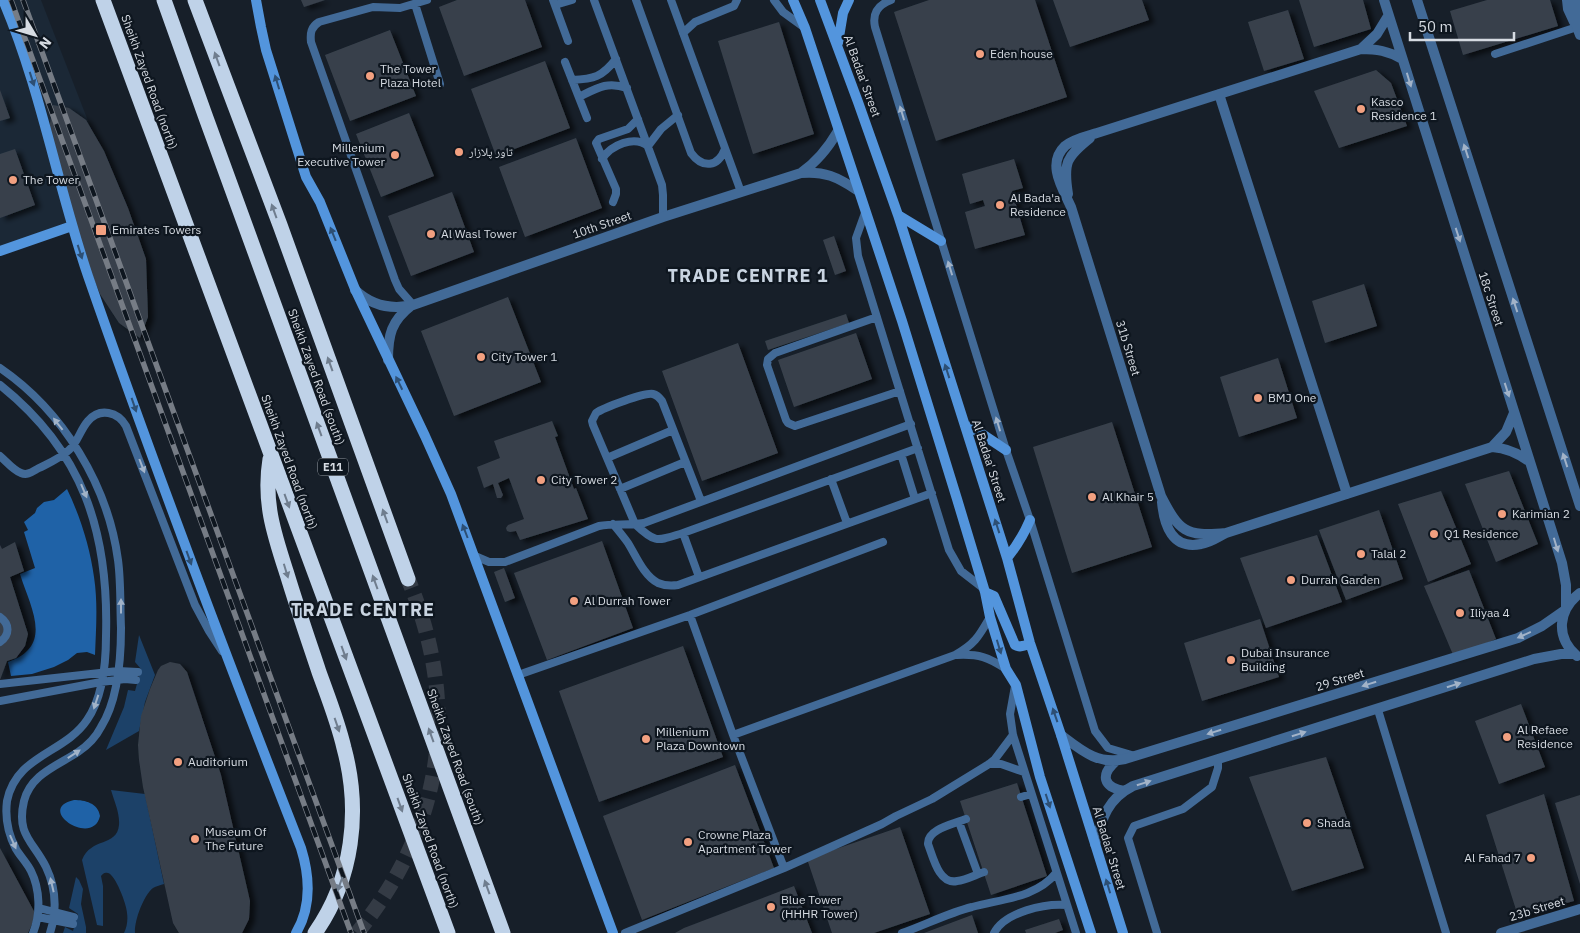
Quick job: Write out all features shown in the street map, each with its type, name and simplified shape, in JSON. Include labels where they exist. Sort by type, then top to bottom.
[{"type":"highway","name":"Sheikh Zayed Road (north)","points":[[103,0],[448,933]]},
{"type":"highway","name":"Sheikh Zayed Road (south)","points":[[164,0],[204,116],[503,933]]},
{"type":"highway","points":[[194,0],[280,225],[408,579]]},
{"type":"highway","points":[[270,455],[267,500],[273,530],[306,636],[340,732],[348,766],[352,798],[353,826],[346,866],[332,905],[315,933]]},
{"type":"main road","points":[[3,0],[39,101],[72,226],[136,411],[225,655],[301,848],[306,864],[308,897],[296,933]]},
{"type":"main road","points":[[256,0],[266,50],[306,177],[324,212],[355,290],[437,462],[475,556],[613,933]]},
{"type":"main road","points":[[793,0],[805,28],[908,340],[1006,669],[1016,684],[1040,777],[1091,933]]},
{"type":"main road","name":"Al Badaa' Street","points":[[820,0],[898,215],[1007,558],[1030,643],[1061,734],[1123,933]]},
{"type":"main road","points":[[838,47],[841,18],[849,0]]},
{"type":"main road","points":[[898,215],[941,241]]},
{"type":"main road","points":[[0,251],[72,226]]},
{"type":"main road","points":[[964,425],[979,432],[1006,450]]},
{"type":"main road","points":[[1007,558],[1020,540],[1030,520]]},
{"type":"main road","points":[[984,590],[994,596],[1015,645],[1018,647],[1030,643]]},
{"type":"street","name":"18c Street","points":[[1384,0],[1562,563],[1566,585],[1566,608],[1562,619],[1562,628],[1568,646],[1577,656]]},
{"type":"street","name":"18c Street","points":[[1417,0],[1580,506]]},
{"type":"street","points":[[1566,0],[1570,15],[1579,31]]},
{"type":"street","points":[[1576,0],[1579,31]]},
{"type":"street","name":"31b Street","points":[[1361,49],[1378,34],[1388,16]]},
{"type":"street","name":"31b Street","points":[[1402,59],[1390,52],[1376,49],[1361,49],[1097,132],[1076,150],[1068,161],[1066,175],[1071,207],[1161,496],[1164,521],[1171,534],[1182,542],[1202,544],[1226,533],[1492,447]]},
{"type":"street","points":[[1219,94],[1347,494]]},
{"type":"street","name":"10th Street","points":[[801,172],[822,155],[838,131]]},
{"type":"street","name":"10th Street","points":[[355,290],[377,304],[395,307],[413,305],[663,217],[801,172],[832,175],[857,190]]},
{"type":"street","name":"10th Street","points":[[388,360],[390,333],[399,317],[413,305]]},
{"type":"street","points":[[1492,447],[1506,432],[1514,413]]},
{"type":"street","points":[[1492,447],[1513,451],[1530,463]]},
{"type":"street","name":"29 Street","points":[[1061,734],[1083,752],[1104,761],[1116,761],[1518,638],[1542,626],[1566,608],[1580,593]]},
{"type":"street","points":[[1095,844],[1103,817],[1115,798],[1133,786],[1378,710],[1534,659],[1561,654],[1577,656]]},
{"type":"street","points":[[1116,761],[1107,770],[1105,776],[1107,783],[1111,787],[1124,791]]},
{"type":"street","name":"23b Street","points":[[1501,933],[1580,909]]},
{"type":"lane","points":[[413,305],[399,289],[395,280],[310,36],[314,25],[319,22],[373,6],[397,9],[426,0]]},
{"type":"lane","points":[[568,41],[554,2],[572,0]]},
{"type":"lane","points":[[587,0],[595,2],[662,185],[663,217]]},
{"type":"lane","points":[[636,0],[691,153],[702,164],[710,164],[717,162],[723,156],[725,149]]},
{"type":"lane","points":[[671,0],[741,192]]},
{"type":"lane","points":[[683,32],[695,22],[734,6],[737,0]]},
{"type":"lane","points":[[774,0],[783,12],[805,28]]},
{"type":"lane","points":[[891,0],[883,3],[876,11],[874,16],[875,27],[1095,731],[1108,748],[1134,756]]},
{"type":"lane","points":[[415,4],[440,84]]},
{"type":"lane","points":[[1495,54],[1579,31]]},
{"type":"lane","points":[[572,80],[588,79],[600,75],[616,59]]},
{"type":"lane","points":[[565,62],[587,118]]},
{"type":"lane","points":[[579,97],[603,86],[614,85],[627,88]]},
{"type":"lane","points":[[648,146],[662,129],[678,115]]},
{"type":"lane","points":[[613,202],[616,189],[596,145],[597,141],[628,129],[638,119]]},
{"type":"lane","points":[[602,159],[614,147],[630,142],[638,141],[648,146]]},
{"type":"lane","points":[[865,213],[857,232],[856,250],[952,558],[967,577],[984,590]]},
{"type":"lane","points":[[877,317],[775,353],[768,359],[767,365],[786,420],[788,424],[795,426],[900,391]]},
{"type":"lane","points":[[0,381],[3,370],[24,386],[51,415],[74,445],[88,467],[101,496],[114,539],[118,560],[121,598],[121,638],[118,671],[110,708],[104,723],[95,736],[80,751],[36,779],[26,794],[24,802],[22,817],[25,833],[45,866],[53,890],[54,915],[50,933]]},
{"type":"lane","points":[[0,385],[43,426],[64,454],[79,480],[97,529],[106,602],[106,651],[101,682],[93,711],[81,728],[65,742],[41,755],[28,765],[15,781],[8,800],[6,810],[9,830],[16,848],[33,875],[38,893],[38,913],[33,933]]},
{"type":"lane","points":[[701,501],[662,401],[655,395],[646,394],[600,410],[593,416],[592,421],[635,524],[646,535],[654,539],[663,539],[683,533],[918,448]]},
{"type":"lane","points":[[0,456],[18,471],[25,474],[29,473],[64,454],[74,445],[88,421],[98,414],[106,412],[115,414],[124,421],[196,605],[209,631],[225,655]]},
{"type":"lane","points":[[475,556],[489,562],[498,563],[511,560],[599,526],[644,522],[911,424]]},
{"type":"lane","points":[[607,458],[673,430]]},
{"type":"lane","points":[[901,454],[915,499]]},
{"type":"lane","points":[[620,489],[686,462]]},
{"type":"lane","points":[[831,479],[847,523]]},
{"type":"lane","points":[[613,524],[653,580],[669,586],[932,494]]},
{"type":"lane","points":[[683,533],[699,577]]},
{"type":"lane","points":[[518,675],[690,615],[883,542]]},
{"type":"lane","points":[[690,615],[733,736],[784,868]]},
{"type":"lane","points":[[0,617],[6,622],[8,627],[6,637],[0,642]]},
{"type":"lane","points":[[733,736],[955,655],[972,644],[990,617]]},
{"type":"lane","points":[[955,655],[970,654],[982,656],[993,660],[1006,669]]},
{"type":"lane","points":[[0,684],[118,671],[137,676],[0,701]]},
{"type":"lane","points":[[1016,684],[1010,714],[1013,736],[1076,933]]},
{"type":"lane","points":[[1378,710],[1446,933]]},
{"type":"lane","points":[[625,933],[784,868],[932,800],[989,764],[1013,736]]},
{"type":"lane","points":[[1157,933],[1128,838],[1134,826],[1183,809],[1212,787],[1218,768],[1218,760]]},
{"type":"lane","points":[[989,764],[1001,764],[1024,772]]},
{"type":"lane","points":[[1021,797],[1031,794]]},
{"type":"lane","points":[[8,800],[24,802]]},
{"type":"lane","points":[[962,820],[981,873],[956,882],[946,880],[940,872],[928,840],[932,833],[962,820]]},
{"type":"lane","points":[[1039,850],[1047,846]]},
{"type":"lane","points":[[902,933],[971,907],[1028,893],[1044,885],[1056,873]]},
{"type":"lane","points":[[994,933],[1001,923],[1009,918],[1034,908],[1050,904],[1067,905]]},
{"type":"lane","points":[[38,913],[54,915],[74,921]]},
{"type":"shaded area","points":[[0,0],[41,0],[120,203],[0,247]]},
{"type":"shaded area","points":[[67,489],[84,532],[90,554],[96,606],[95,655],[87,652],[77,653],[54,667],[32,674],[11,676],[8,662],[22,655],[31,646],[35,636],[33,612],[20,574],[35,568],[24,532],[28,530],[24,522],[44,502],[54,500]]},
{"type":"shaded area","points":[[139,635],[155,675],[145,702],[139,731],[106,750],[124,707],[128,690],[135,691],[141,669],[135,662]]},
{"type":"shaded area","points":[[111,790],[145,794],[164,884],[153,888],[146,897],[138,916],[135,933],[124,933],[127,926],[125,904],[117,884],[108,873],[101,876],[103,886],[103,926],[97,925],[82,860],[91,848],[114,837],[117,832],[119,816]]},
{"type":"shaded area","points":[[74,800],[87,802],[97,808],[100,816],[95,825],[87,828],[78,827],[69,823],[63,817],[60,811],[63,805]]},
{"type":"shaded area","points":[[76,877],[83,889],[81,904],[86,933],[63,933],[65,927],[73,931],[78,914],[69,908]]},
{"type":"building","points":[[301,0],[325,0],[304,7]]},
{"type":"building","points":[[457,0],[525,0],[542,47],[464,76],[439,7]]},
{"type":"building","name":"Eden house","points":[[929,0],[1035,0],[1067,97],[936,141],[894,12]]},
{"type":"building","points":[[1053,0],[1142,0],[1149,20],[1070,47]]},
{"type":"building","points":[[1299,0],[1363,0],[1371,29],[1314,47]]},
{"type":"building","points":[[1487,0],[1550,0],[1558,26],[1463,55],[1450,11]]},
{"type":"building","points":[[1288,10],[1304,59],[1264,71],[1248,22]]},
{"type":"building","points":[[779,22],[814,134],[753,154],[718,41]]},
{"type":"building","name":"The Tower Plaza Hotel","points":[[390,30],[416,96],[350,121],[325,55]]},
{"type":"building","points":[[545,61],[570,128],[496,156],[471,89]]},
{"type":"building","name":"Kasco Residence 1","points":[[1376,70],[1391,83],[1407,126],[1339,148],[1314,91]]},
{"type":"building","points":[[0,90],[10,118],[0,121]]},
{"type":"building","points":[[53,105],[69,108],[86,120],[104,151],[128,208],[146,259],[148,317],[140,338],[119,323],[100,294],[87,262],[49,130]]},
{"type":"building","name":"Millenium Executive Tower","points":[[409,113],[434,176],[381,197],[356,134]]},
{"type":"building","points":[[576,138],[602,208],[525,237],[499,167]]},
{"type":"building","name":"The Tower","points":[[15,149],[35,205],[0,218],[0,154]]},
{"type":"building","name":"Al Bada'a Residence","points":[[1014,159],[1023,188],[1012,191],[1025,235],[975,249],[965,212],[985,206],[983,200],[970,204],[962,174]]},
{"type":"building","name":"Al Wasl Tower","points":[[452,192],[474,252],[411,276],[388,216]]},
{"type":"building","points":[[834,236],[846,271],[835,275],[823,240]]},
{"type":"building","points":[[1364,284],[1377,326],[1325,343],[1312,301]]},
{"type":"building","name":"City Tower 1","points":[[508,297],[541,382],[454,416],[421,331]]},
{"type":"building","points":[[846,314],[849,323],[768,350],[765,341]]},
{"type":"building","points":[[856,333],[872,379],[794,407],[778,360]]},
{"type":"building","points":[[738,343],[778,453],[702,481],[662,371]]},
{"type":"building","name":"BMJ One","points":[[1278,358],[1297,418],[1239,437],[1220,377]]},
{"type":"building","name":"City Tower 2","points":[[552,421],[558,436],[555,437],[574,489],[576,488],[588,519],[520,540],[516,531],[510,532],[506,528],[508,525],[524,519],[509,478],[498,483],[503,495],[501,498],[497,498],[493,484],[484,488],[477,467],[500,458],[494,441]]},
{"type":"building","name":"Al Khair 5","points":[[1112,422],[1152,547],[1072,573],[1033,447]]},
{"type":"building","name":"Karimian 2","points":[[1509,471],[1538,544],[1496,562],[1465,484]]},
{"type":"building","name":"Q1 Residence","points":[[1441,491],[1471,564],[1428,582],[1398,504]]},
{"type":"building","name":"Talal 2","points":[[1379,510],[1403,579],[1346,600],[1319,530]]},
{"type":"building","name":"Durrah Garden","points":[[1317,535],[1342,602],[1266,628],[1240,558]]},
{"type":"building","name":"Al Durrah Tower","points":[[602,541],[633,628],[547,660],[514,573]]},
{"type":"building","points":[[15,542],[24,571],[10,577],[28,634],[25,646],[16,658],[7,661],[0,680],[0,545],[2,549]]},
{"type":"building","points":[[504,568],[515,598],[505,602],[494,572]]},
{"type":"building","name":"Iliyaa 4","points":[[1469,570],[1496,639],[1454,657],[1424,586]]},
{"type":"building","name":"Dubai Insurance Building","points":[[1260,619],[1279,677],[1202,701],[1184,643]]},
{"type":"building","name":"Millenium Plaza Downtown","points":[[683,646],[723,757],[599,802],[559,691]]},
{"type":"building","name":"Museum Of The Future","points":[[170,662],[180,664],[187,672],[221,775],[250,901],[249,919],[242,933],[179,933],[173,923],[143,787],[138,745],[141,716],[150,689],[158,670],[161,666]]},
{"type":"building","name":"Al Refaee Residence","points":[[1521,704],[1545,767],[1499,784],[1475,721]]},
{"type":"building","name":"Shada","points":[[1326,757],[1364,868],[1292,891],[1249,777]]},
{"type":"building","name":"Crowne Plaza Apartment Tower","points":[[735,765],[774,868],[642,920],[603,816]]},
{"type":"building","points":[[1017,783],[1047,876],[991,895],[960,801]]},
{"type":"building","name":"Al Fahad 7","points":[[1544,794],[1574,901],[1518,916],[1486,815]]},
{"type":"building","points":[[1580,795],[1580,884],[1555,803]]},
{"type":"building","points":[[900,827],[930,914],[874,933],[832,933],[807,859]]},
{"type":"building","points":[[0,848],[36,915],[28,933],[0,933]]},
{"type":"building","name":"Blue Tower (HHHR Tower)","points":[[794,886],[812,933],[675,933],[684,928]]},
{"type":"building","points":[[972,915],[978,933],[924,933]]},
{"type":"building","points":[[1059,919],[1063,930],[1055,933],[1026,933],[1025,930]]},
{"type":"tunnel","points":[[357,933],[386,892],[409,850],[425,807],[435,764],[438,719],[435,673],[425,626],[408,579]]},
{"type":"railway","points":[[11,0],[351,933]]},
{"type":"railway","points":[[23,0],[364,933]]},
{"type":"place","name":"Eden house","points":[[980,54]]},
{"type":"place","name":"The Tower Plaza Hotel","points":[[370,76]]},
{"type":"place","name":"Kasco Residence 1","points":[[1361,109]]},
{"type":"place","name":"تاور پلازار","points":[[459,152]]},
{"type":"place","name":"Millenium Executive Tower","points":[[395,155]]},
{"type":"place","name":"The Tower","points":[[13,180]]},
{"type":"place","name":"Al Bada'a Residence","points":[[1000,205]]},
{"type":"place","name":"Emirates Towers","points":[[101,230]]},
{"type":"place","name":"Al Wasl Tower","points":[[431,234]]},
{"type":"place","name":"City Tower 1","points":[[481,357]]},
{"type":"place","name":"BMJ One","points":[[1258,398]]},
{"type":"place","name":"City Tower 2","points":[[541,480]]},
{"type":"place","name":"Al Khair 5","points":[[1092,497]]},
{"type":"place","name":"Karimian 2","points":[[1502,514]]},
{"type":"place","name":"Q1 Residence","points":[[1434,534]]},
{"type":"place","name":"Talal 2","points":[[1361,554]]},
{"type":"place","name":"Durrah Garden","points":[[1291,580]]},
{"type":"place","name":"Al Durrah Tower","points":[[574,601]]},
{"type":"place","name":"Iliyaa 4","points":[[1460,613]]},
{"type":"place","name":"Dubai Insurance Building","points":[[1231,660]]},
{"type":"place","name":"Al Refaee Residence","points":[[1507,737]]},
{"type":"place","name":"Millenium Plaza Downtown","points":[[646,739]]},
{"type":"place","name":"Auditorium","points":[[178,762]]},
{"type":"place","name":"Shada","points":[[1307,823]]},
{"type":"place","name":"Museum Of The Future","points":[[195,839]]},
{"type":"place","name":"Crowne Plaza Apartment Tower","points":[[688,842]]},
{"type":"place","name":"Al Fahad 7","points":[[1531,858]]},
{"type":"place","name":"Blue Tower (HHHR Tower)","points":[[771,907]]},
{"type":"district","name":"TRADE CENTRE 1","points":[[748,276]]},
{"type":"district","name":"TRADE CENTRE","points":[[363,610]]}]
